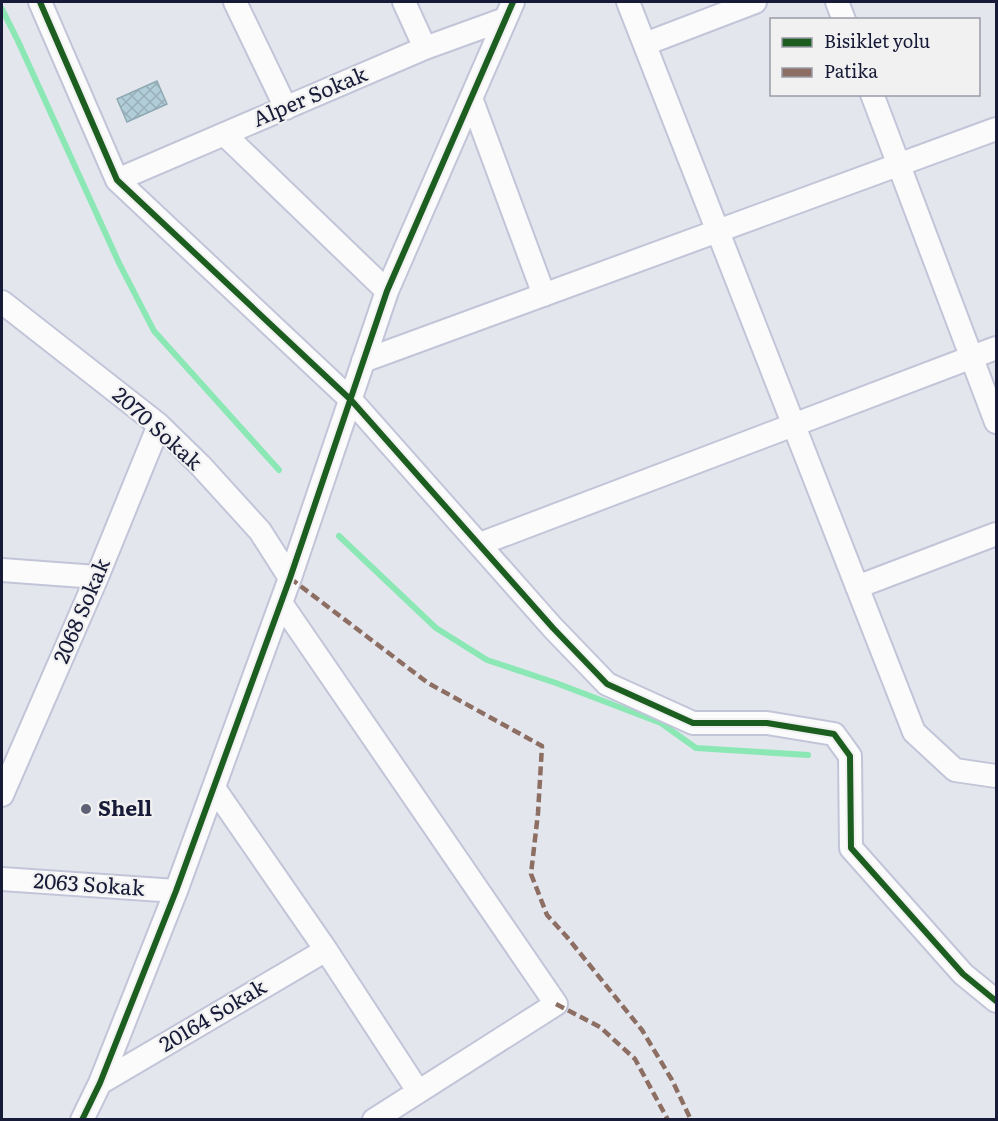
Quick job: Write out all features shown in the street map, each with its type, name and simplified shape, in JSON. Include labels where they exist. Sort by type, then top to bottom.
[{"type":"street","points":[[40,2],[117,180],[351,400],[553,628],[607,684],[693,723],[767,723],[834,734],[850,756],[851,848],[963,974],[996,1001]]},
{"type":"street","points":[[235,2],[286,108]]},
{"type":"street","points":[[404,2],[425,48]]},
{"type":"street","points":[[628,2],[914,732],[955,770],[996,776]]},
{"type":"street","points":[[645,44],[755,2]]},
{"type":"street","points":[[837,2],[843,18]]},
{"type":"street","points":[[82,1119],[100,1083],[176,891],[290,578],[387,291],[509,10]]},
{"type":"street","name":"Alper Sokak","points":[[117,180],[509,10]]},
{"type":"street","points":[[873,96],[996,422]]},
{"type":"street","points":[[471,98],[544,295]]},
{"type":"street","points":[[363,361],[996,129]]},
{"type":"street","points":[[224,134],[387,291]]},
{"type":"street","name":"2070 Sokak","points":[[2,302],[159,425],[260,531],[290,578]]},
{"type":"street","points":[[480,544],[996,348]]},
{"type":"street","name":"2068 Sokak","points":[[2,795],[7,769],[97,577],[159,425]]},
{"type":"street","points":[[857,587],[996,534]]},
{"type":"street","points":[[2,570],[97,577]]},
{"type":"street","points":[[281,603],[556,1004],[374,1119]]},
{"type":"street","points":[[213,788],[326,950],[418,1091]]},
{"type":"street","name":"2063 Sokak","points":[[2,879],[176,891]]},
{"type":"street","name":"20164 Sokak","points":[[100,1083],[326,950]]},
{"type":"building","points":[[157,81],[167,104],[127,122],[117,99]]},
{"type":"waterway","points":[[2,9],[119,263],[154,331],[279,470]]},
{"type":"waterway","points":[[339,536],[436,628],[487,660],[556,683],[661,723],[696,748],[808,755]]},
{"type":"marked path","points":[[290,578],[428,683],[542,746],[531,874],[547,915],[642,1030],[672,1080],[691,1120]]},
{"type":"marked path","points":[[556,1004],[600,1027],[635,1059],[668,1120]]},
{"type":"cycle path","points":[[40,2],[117,180],[351,400],[553,628],[607,684],[693,723],[767,723],[834,734],[850,756],[851,848],[963,974],[996,1001]]},
{"type":"cycle path","points":[[82,1120],[100,1083],[176,891],[290,578],[387,291],[513,2]]},
{"type":"place","name":"Shell","points":[[86,809]]}]
